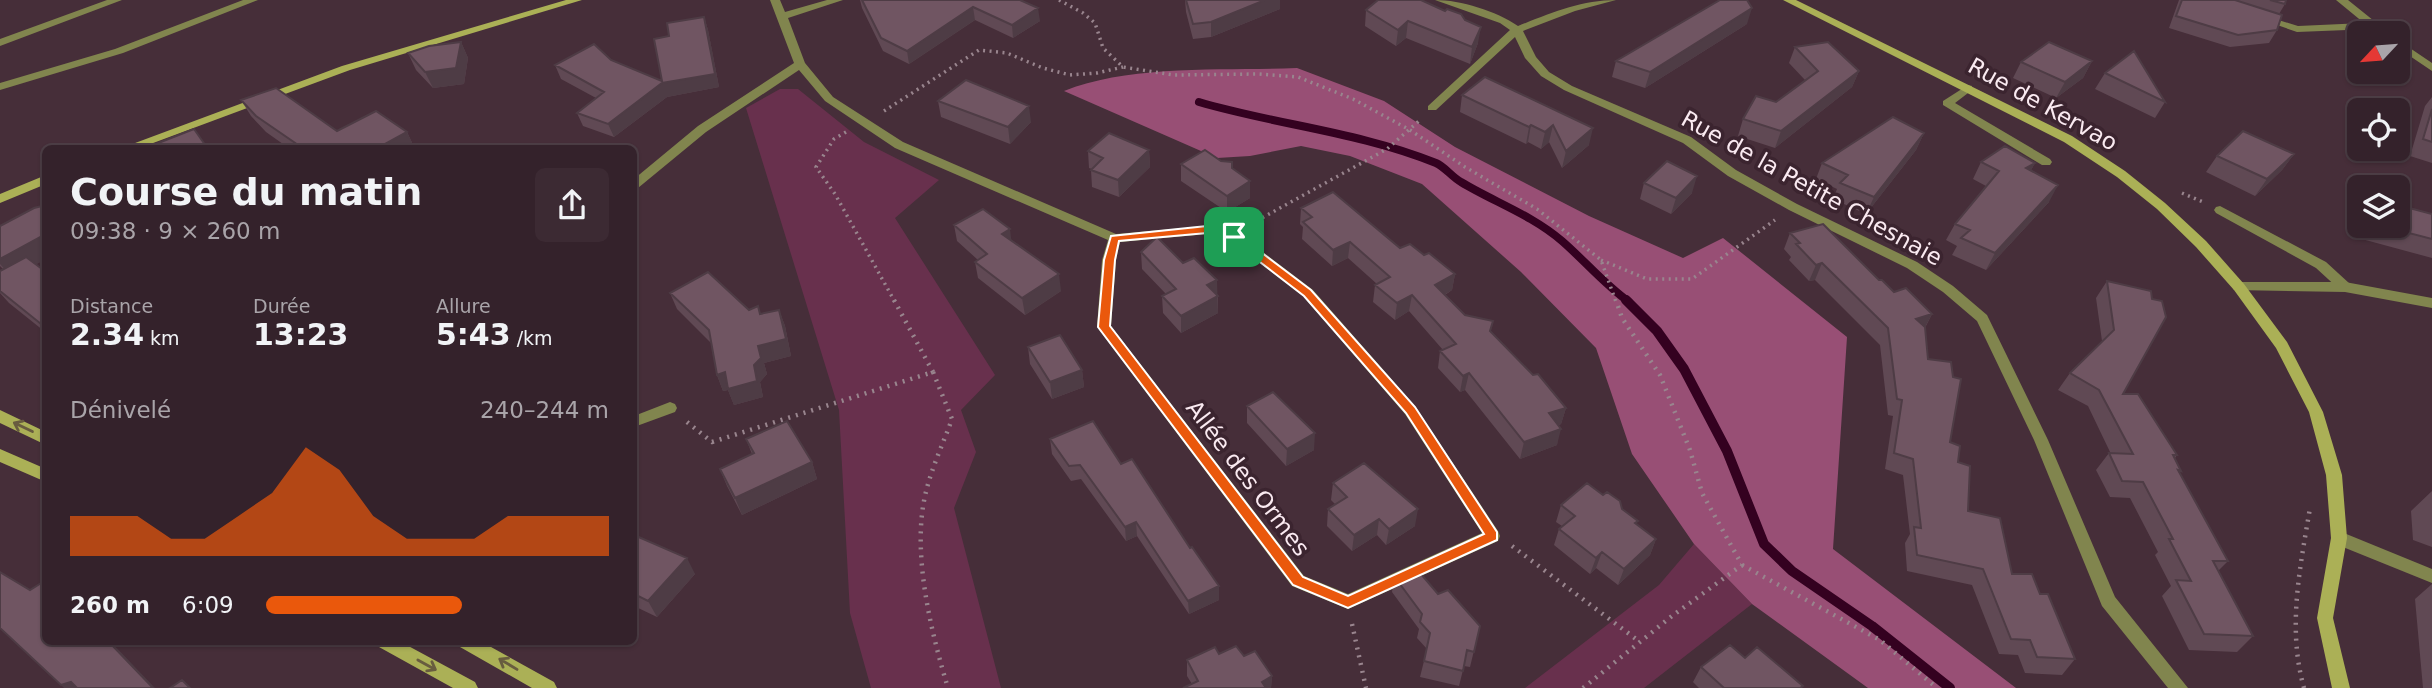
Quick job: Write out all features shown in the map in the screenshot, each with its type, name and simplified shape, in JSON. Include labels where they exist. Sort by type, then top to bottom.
[{"type":"main road","points":[[136,145],[346,68],[577,0]]},
{"type":"main road","name":"Rue de Kervao","points":[[1788,0],[2068,139],[2121,174],[2201,244],[2239,287],[2282,346],[2316,412],[2334,475],[2339,538],[2325,618],[2341,688]]},
{"type":"main road","points":[[0,197],[42,181]]},
{"type":"main road","points":[[0,416],[42,437]]},
{"type":"main road","points":[[0,454],[42,474]]},
{"type":"main road","points":[[390,645],[469,688]]},
{"type":"main road","points":[[471,645],[548,688]]},
{"type":"street","points":[[0,43],[117,0]]},
{"type":"street","points":[[0,87],[119,51],[253,0]]},
{"type":"street","points":[[775,0],[800,64],[829,99],[899,145],[1115,238],[1207,230],[1234,237],[1307,293],[1410,410],[1492,536],[1348,602]]},
{"type":"street","points":[[781,17],[838,0]]},
{"type":"street","points":[[1440,0],[1504,21],[1517,30]]},
{"type":"street","points":[[1433,108],[1517,30],[1572,9],[1611,0]]},
{"type":"street","points":[[2342,0],[2368,21]]},
{"type":"street","points":[[2249,15],[2297,29],[2347,30]]},
{"type":"street","name":"Rue de la Petite Chesnaie","points":[[1517,30],[1531,58],[1545,74],[1568,88],[1687,140],[1732,173],[1793,207],[1912,265],[1948,289],[1982,318],[2040,440],[2108,601],[2179,688]]},
{"type":"street","points":[[2410,52],[2432,68]]},
{"type":"street","points":[[637,183],[702,130],[800,64]]},
{"type":"street","points":[[1969,88],[1947,103],[2046,162]]},
{"type":"street","points":[[2220,210],[2321,265],[2345,287]]},
{"type":"street","name":"Allée des Ormes","points":[[1115,238],[1109,260],[1104,327],[1298,581],[1348,602]]},
{"type":"street","points":[[2239,287],[2345,287],[2432,303]]},
{"type":"street","points":[[637,421],[670,408]]},
{"type":"street","points":[[2339,538],[2432,576]]},
{"type":"path","points":[[1059,0],[1092,18],[1102,32],[1103,48],[1124,67],[1174,75],[1259,74],[1298,78],[1353,99],[1409,130],[1537,209],[1601,260],[1647,279],[1692,279],[1793,207]]},
{"type":"path","points":[[1234,237],[1264,215],[1387,149],[1433,108]]},
{"type":"path","points":[[1601,260],[1622,318],[1660,375],[1690,450],[1702,494],[1742,565],[1880,640],[1937,688]]},
{"type":"path","points":[[670,408],[712,442],[933,372],[952,419],[923,504],[925,574],[939,660],[948,688]]},
{"type":"path","points":[[2304,688],[2299,675],[2295,608],[2312,493],[2334,475]]},
{"type":"path","points":[[1492,536],[1512,546],[1640,642]]},
{"type":"path","points":[[1583,688],[1742,565]]},
{"type":"path","points":[[1348,602],[1366,688]]},
{"type":"shaded area","points":[[1297,68],[1384,101],[1455,147],[1589,216],[1683,258],[1723,238],[1847,337],[1833,549],[2016,688],[1868,688],[1752,604],[1694,544],[1632,454],[1596,348],[1521,272],[1422,184],[1350,156],[1301,146],[1250,156],[1217,158],[1064,91],[1118,76],[1178,70]]},
{"type":"shaded area","points":[[780,89],[798,89],[864,142],[939,180],[895,218],[995,375],[961,410],[976,452],[954,508],[1001,688],[871,688],[850,613],[839,410],[746,108]]},
{"type":"shaded area","points":[[1694,544],[1752,604],[1644,688],[1525,688],[1659,585]]},
{"type":"building","points":[[862,0],[1020,0],[1038,8],[1012,25],[973,7],[907,51],[881,38]]},
{"type":"building","points":[[1186,0],[1265,0],[1211,22],[1193,24]]},
{"type":"building","points":[[1378,0],[1421,0],[1445,11],[1447,9],[1461,14],[1465,20],[1481,27],[1472,47],[1408,21],[1398,30],[1366,10]]},
{"type":"building","points":[[1720,0],[1747,0],[1752,8],[1650,72],[1616,61]]},
{"type":"building","points":[[2182,0],[2235,0],[2282,15],[2277,30],[2238,35],[2176,16]]},
{"type":"building","points":[[2270,0],[2286,0],[2285,4]]},
{"type":"building","points":[[704,17],[715,74],[662,83],[608,124],[577,113],[604,92],[555,65],[594,44],[611,60],[662,81],[654,39],[669,36],[667,23]]},
{"type":"building","points":[[461,42],[456,68],[425,72],[408,53],[429,46]]},
{"type":"building","points":[[1828,42],[1859,71],[1781,131],[1743,119],[1756,96],[1776,102],[1818,71],[1795,47]]},
{"type":"building","points":[[2049,42],[2092,61],[2065,82],[2021,62]]},
{"type":"building","points":[[2134,51],[2165,102],[2105,73]]},
{"type":"building","points":[[1485,77],[1593,128],[1566,151],[1553,125],[1545,132],[1531,125],[1529,127],[1462,95]]},
{"type":"building","points":[[966,80],[1029,106],[1008,127],[938,101]]},
{"type":"building","points":[[276,88],[337,131],[376,111],[407,132],[383,145],[298,145],[256,116],[241,100]]},
{"type":"building","points":[[2432,109],[2432,142],[2423,139]]},
{"type":"building","points":[[1893,117],[1924,133],[1874,197],[1840,183],[1848,175],[1822,163]]},
{"type":"building","points":[[194,129],[205,145],[153,145]]},
{"type":"building","points":[[2243,131],[2294,154],[2267,179],[2217,156]]},
{"type":"building","points":[[1109,133],[1149,150],[1118,180],[1091,170],[1103,158],[1088,151]]},
{"type":"building","points":[[2005,146],[2035,163],[2026,168],[2058,185],[1995,253],[1961,238],[1970,230],[1955,224],[1999,171],[1981,162]]},
{"type":"building","points":[[1205,150],[1221,161],[1232,162],[1232,168],[1250,181],[1227,196],[1181,164]]},
{"type":"building","points":[[1667,161],[1697,176],[1676,198],[1644,183]]},
{"type":"building","points":[[1333,192],[1400,248],[1410,244],[1424,255],[1429,253],[1455,274],[1435,285],[1465,315],[1493,321],[1490,331],[1533,375],[1538,374],[1566,408],[1549,413],[1561,429],[1524,442],[1469,373],[1463,376],[1440,351],[1456,344],[1412,295],[1397,303],[1375,285],[1390,277],[1350,242],[1333,250],[1303,222],[1312,217],[1301,208]]},
{"type":"building","points":[[42,206],[42,236],[0,259],[0,226]]},
{"type":"building","points":[[2410,208],[2432,214],[2432,239],[2410,233]]},
{"type":"building","points":[[983,209],[1010,229],[1002,234],[1059,274],[1022,298],[975,262],[987,254],[954,225]]},
{"type":"building","points":[[1823,224],[1879,280],[1894,292],[1906,288],[1932,314],[1916,319],[1925,327],[1928,359],[1951,362],[1953,377],[1961,379],[1950,442],[1960,446],[1958,462],[1970,466],[1968,511],[2000,518],[2012,574],[2032,574],[2040,594],[2048,594],[2075,659],[2037,657],[2030,640],[2011,639],[1983,569],[1917,555],[1914,527],[1921,528],[1913,459],[1894,453],[1902,400],[1897,399],[1888,328],[1822,263],[1816,265],[1796,244],[1800,243],[1790,233]]},
{"type":"building","points":[[1157,237],[1183,263],[1194,258],[1217,280],[1207,285],[1218,296],[1181,316],[1162,296],[1176,289],[1141,252]]},
{"type":"building","points":[[26,257],[42,269],[42,325],[0,291],[0,271]]},
{"type":"building","points":[[708,272],[749,310],[758,306],[760,314],[779,310],[786,339],[758,346],[761,358],[754,365],[757,381],[728,389],[725,372],[717,375],[709,330],[670,293]]},
{"type":"building","points":[[2107,281],[2151,291],[2152,299],[2162,301],[2166,317],[2123,394],[2138,394],[2177,455],[2173,455],[2181,471],[2178,470],[2228,561],[2213,561],[2253,636],[2204,634],[2176,580],[2191,581],[2169,539],[2173,539],[2143,482],[2122,481],[2109,453],[2133,454],[2099,390],[2070,373],[2114,330]]},
{"type":"building","points":[[1060,335],[1082,370],[1050,382],[1028,347]]},
{"type":"building","points":[[1273,392],[1315,433],[1287,449],[1247,406]]},
{"type":"building","points":[[787,421],[812,462],[735,498],[720,469],[754,453],[746,439]]},
{"type":"building","points":[[1093,421],[1121,464],[1132,459],[1190,548],[1192,547],[1219,586],[1188,601],[1136,522],[1125,527],[1080,465],[1069,466],[1050,439]]},
{"type":"building","points":[[1364,463],[1418,509],[1389,529],[1379,519],[1354,535],[1328,509],[1347,497],[1333,483]]},
{"type":"building","points":[[1587,483],[1603,495],[1607,492],[1620,501],[1622,509],[1638,521],[1635,523],[1656,539],[1624,569],[1602,552],[1596,558],[1559,529],[1575,516],[1561,505]]},
{"type":"building","points":[[637,536],[687,558],[648,601],[637,596]]},
{"type":"building","points":[[1415,567],[1438,594],[1448,590],[1480,626],[1474,652],[1467,650],[1463,671],[1424,661],[1430,633],[1420,622],[1422,614],[1394,576]]},
{"type":"building","points":[[0,572],[30,590],[42,582],[42,645],[112,645],[153,688],[77,688],[71,682],[61,685],[0,628]]},
{"type":"building","points":[[1730,645],[1745,658],[1757,647],[1803,686],[1724,688],[1701,667]]},
{"type":"building","points":[[1236,646],[1244,656],[1255,651],[1272,676],[1262,682],[1266,688],[1183,688],[1198,681],[1187,660],[1215,647],[1219,654]]},
{"type":"building","points":[[182,680],[190,688],[170,688]]},
{"type":"waterway","points":[[1199,102],[1348,136],[1436,163],[1461,182],[1526,216],[1550,232],[1629,302]]},
{"type":"waterway","points":[[1626,300],[1657,331],[1684,369],[1727,451],[1764,544],[1792,571],[1872,626],[1950,688]]},
{"type":"route","points":[[1207,230],[1234,237],[1307,293],[1410,410],[1492,536],[1348,602],[1298,581],[1104,327],[1109,260],[1115,238],[1207,230]]}]
